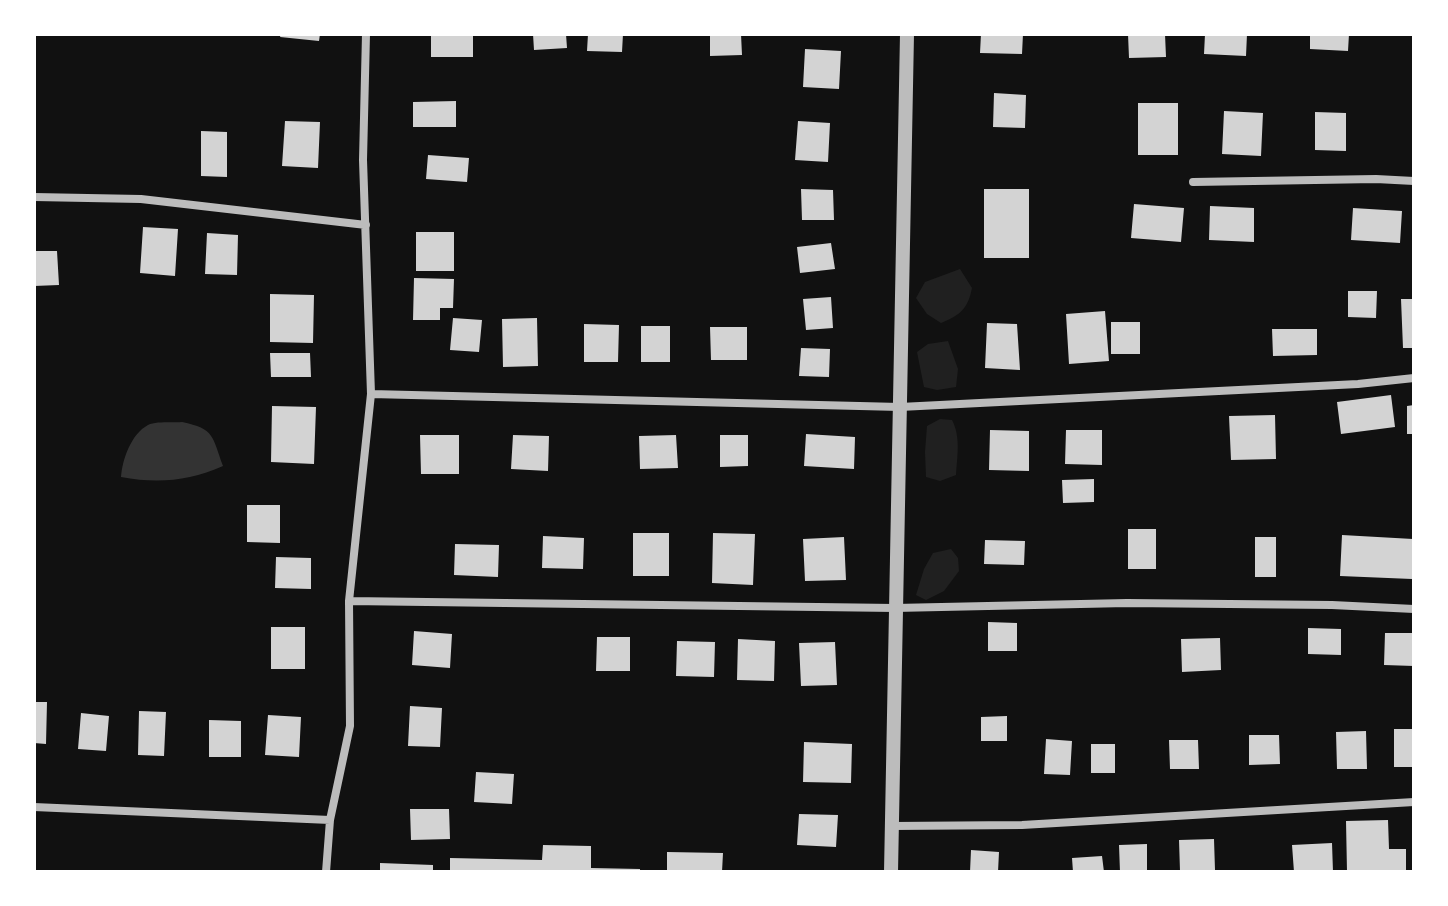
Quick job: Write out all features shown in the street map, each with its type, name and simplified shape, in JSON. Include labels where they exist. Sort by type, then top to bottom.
[{"type":"street","points":[[326,872],[330,820],[350,726],[349,601],[371,394],[363,160],[366,34]]},
{"type":"street","points":[[891,872],[907,34]]},
{"type":"street","points":[[1193,182],[1414,181]]},
{"type":"street","points":[[34,197],[141,199],[366,225]]},
{"type":"street","points":[[371,394],[900,407],[1358,384],[1414,378]]},
{"type":"street","points":[[349,601],[895,608],[1127,603],[1414,609]]},
{"type":"street","points":[[892,826],[1022,825],[1414,802]]},
{"type":"street","points":[[34,807],[330,820]]},
{"type":"shaded area","points":[[960,269],[972,288],[968,301],[959,314],[941,323],[927,314],[916,298],[925,282]]},
{"type":"shaded area","points":[[948,341],[958,369],[956,387],[937,390],[924,387],[917,352],[928,344]]},
{"type":"shaded area","points":[[940,419],[952,420],[958,447],[956,475],[940,481],[926,477],[925,452],[927,426]]},
{"type":"shaded area","points":[[182,422],[211,435],[223,466],[173,480],[121,477],[128,448],[142,429],[155,423]]},
{"type":"shaded area","points":[[951,549],[958,558],[959,571],[944,591],[926,600],[916,595],[933,553]]},
{"type":"building","points":[[281,34],[320,34],[319,41],[280,37]]},
{"type":"building","points":[[431,34],[473,34],[473,57],[431,57]]},
{"type":"building","points":[[533,34],[566,34],[567,48],[534,50]]},
{"type":"building","points":[[588,34],[623,34],[622,52],[587,51]]},
{"type":"building","points":[[710,34],[741,34],[742,55],[710,56]]},
{"type":"building","points":[[981,34],[1023,34],[1022,54],[980,53]]},
{"type":"building","points":[[1128,34],[1165,34],[1166,57],[1129,58]]},
{"type":"building","points":[[1205,34],[1247,34],[1246,56],[1204,54]]},
{"type":"building","points":[[1310,34],[1349,34],[1348,51],[1310,49]]},
{"type":"building","points":[[805,49],[841,51],[839,89],[803,87]]},
{"type":"building","points":[[994,93],[1026,95],[1025,128],[993,127]]},
{"type":"building","points":[[456,101],[456,127],[413,127],[413,102]]},
{"type":"building","points":[[1138,103],[1178,103],[1178,155],[1138,155]]},
{"type":"building","points":[[1224,111],[1263,113],[1261,156],[1222,154]]},
{"type":"building","points":[[1315,112],[1346,113],[1346,151],[1315,150]]},
{"type":"building","points":[[285,121],[320,122],[318,168],[282,166]]},
{"type":"building","points":[[798,121],[830,123],[828,162],[795,160]]},
{"type":"building","points":[[201,131],[227,132],[227,177],[201,176]]},
{"type":"building","points":[[428,155],[469,158],[467,182],[426,179]]},
{"type":"building","points":[[801,189],[833,190],[834,220],[802,220]]},
{"type":"building","points":[[984,189],[1029,189],[1029,258],[984,258]]},
{"type":"building","points":[[1134,204],[1184,208],[1181,242],[1131,238]]},
{"type":"building","points":[[1210,206],[1254,208],[1254,242],[1209,240]]},
{"type":"building","points":[[1353,208],[1402,211],[1400,243],[1351,240]]},
{"type":"building","points":[[143,227],[178,229],[175,276],[140,273]]},
{"type":"building","points":[[416,232],[454,232],[454,271],[416,271]]},
{"type":"building","points":[[207,233],[238,235],[237,275],[205,274]]},
{"type":"building","points":[[831,243],[835,269],[800,273],[797,247]]},
{"type":"building","points":[[34,251],[57,251],[59,285],[34,286]]},
{"type":"building","points":[[414,278],[454,279],[453,308],[440,308],[440,320],[413,320]]},
{"type":"building","points":[[1348,291],[1377,291],[1376,318],[1348,317]]},
{"type":"building","points":[[270,294],[314,295],[313,343],[270,342]]},
{"type":"building","points":[[831,297],[833,328],[806,330],[803,299]]},
{"type":"building","points":[[1401,299],[1414,299],[1414,348],[1403,348]]},
{"type":"building","points":[[1105,311],[1109,361],[1069,364],[1066,314]]},
{"type":"building","points":[[453,318],[482,320],[479,352],[450,350]]},
{"type":"building","points":[[537,318],[538,366],[503,367],[502,319]]},
{"type":"building","points":[[1111,322],[1140,322],[1140,354],[1111,354]]},
{"type":"building","points":[[987,323],[1017,324],[1020,370],[985,368]]},
{"type":"building","points":[[584,324],[619,325],[618,362],[584,362]]},
{"type":"building","points":[[641,326],[670,326],[670,362],[641,362]]},
{"type":"building","points":[[710,327],[747,327],[747,360],[711,360]]},
{"type":"building","points":[[1272,329],[1317,329],[1317,355],[1273,356]]},
{"type":"building","points":[[801,348],[830,349],[829,377],[799,376]]},
{"type":"building","points":[[270,353],[310,353],[311,377],[271,377]]},
{"type":"building","points":[[1391,395],[1395,427],[1341,434],[1337,402]]},
{"type":"building","points":[[1414,405],[1414,434],[1407,434],[1407,406]]},
{"type":"building","points":[[272,406],[316,407],[314,464],[271,462]]},
{"type":"building","points":[[1275,415],[1276,459],[1231,460],[1229,416]]},
{"type":"building","points":[[990,430],[1029,431],[1029,471],[989,470]]},
{"type":"building","points":[[1066,430],[1102,430],[1102,465],[1065,464]]},
{"type":"building","points":[[806,434],[855,437],[854,469],[804,466]]},
{"type":"building","points":[[420,435],[459,435],[459,474],[421,474]]},
{"type":"building","points":[[513,435],[549,436],[548,471],[511,469]]},
{"type":"building","points":[[676,435],[678,468],[640,469],[639,436]]},
{"type":"building","points":[[720,435],[748,435],[748,466],[720,467]]},
{"type":"building","points":[[1094,479],[1094,502],[1063,503],[1062,480]]},
{"type":"building","points":[[247,505],[280,505],[280,543],[247,542]]},
{"type":"building","points":[[1128,529],[1156,529],[1156,569],[1128,569]]},
{"type":"building","points":[[633,533],[669,533],[669,576],[633,576]]},
{"type":"building","points":[[713,533],[755,534],[753,585],[712,583]]},
{"type":"building","points":[[1342,535],[1413,539],[1412,579],[1340,576]]},
{"type":"building","points":[[543,536],[584,538],[583,569],[542,568]]},
{"type":"building","points":[[844,537],[846,580],[805,581],[803,539]]},
{"type":"building","points":[[1255,537],[1276,537],[1276,577],[1255,577]]},
{"type":"building","points":[[985,540],[1025,541],[1024,565],[984,564]]},
{"type":"building","points":[[455,544],[499,545],[498,577],[454,575]]},
{"type":"building","points":[[276,557],[311,558],[311,589],[275,588]]},
{"type":"building","points":[[988,622],[1017,623],[1017,651],[988,651]]},
{"type":"building","points":[[271,627],[305,627],[305,669],[271,669]]},
{"type":"building","points":[[1308,628],[1341,629],[1341,655],[1308,654]]},
{"type":"building","points":[[414,631],[452,634],[450,668],[412,665]]},
{"type":"building","points":[[1385,633],[1414,633],[1414,666],[1384,665]]},
{"type":"building","points":[[597,637],[630,637],[630,671],[596,671]]},
{"type":"building","points":[[1220,638],[1221,670],[1182,672],[1181,639]]},
{"type":"building","points":[[738,639],[775,641],[774,681],[737,680]]},
{"type":"building","points":[[677,641],[715,642],[714,677],[676,676]]},
{"type":"building","points":[[835,642],[837,685],[801,686],[799,643]]},
{"type":"building","points":[[34,702],[47,702],[46,744],[34,743]]},
{"type":"building","points":[[410,706],[442,708],[440,747],[408,746]]},
{"type":"building","points":[[139,711],[166,712],[164,756],[138,755]]},
{"type":"building","points":[[81,713],[109,716],[106,751],[78,749]]},
{"type":"building","points":[[268,715],[301,717],[299,757],[265,755]]},
{"type":"building","points":[[1007,716],[1007,741],[981,741],[981,717]]},
{"type":"building","points":[[209,720],[241,721],[241,757],[209,757]]},
{"type":"building","points":[[1394,729],[1414,729],[1414,767],[1394,767]]},
{"type":"building","points":[[1366,731],[1367,769],[1337,769],[1336,732]]},
{"type":"building","points":[[1249,735],[1279,735],[1280,764],[1249,765]]},
{"type":"building","points":[[1046,739],[1072,741],[1070,775],[1044,774]]},
{"type":"building","points":[[1169,740],[1198,740],[1199,769],[1170,769]]},
{"type":"building","points":[[804,742],[852,744],[851,783],[803,782]]},
{"type":"building","points":[[1091,744],[1115,744],[1115,773],[1091,773]]},
{"type":"building","points":[[476,772],[514,774],[512,804],[474,802]]},
{"type":"building","points":[[410,809],[449,809],[450,839],[411,840]]},
{"type":"building","points":[[799,814],[838,815],[836,847],[797,845]]},
{"type":"building","points":[[1388,820],[1389,849],[1406,849],[1406,872],[1347,872],[1346,821]]},
{"type":"building","points":[[1214,839],[1215,870],[1180,871],[1179,840]]},
{"type":"building","points":[[1332,843],[1333,872],[1294,872],[1292,845]]},
{"type":"building","points":[[1147,844],[1147,872],[1120,872],[1119,845]]},
{"type":"building","points":[[543,845],[591,846],[591,868],[640,869],[640,872],[450,872],[450,858],[542,860]]},
{"type":"building","points":[[971,850],[999,852],[998,872],[970,872]]},
{"type":"building","points":[[667,852],[723,853],[722,872],[667,872]]},
{"type":"building","points":[[1102,856],[1104,872],[1073,872],[1072,858]]},
{"type":"building","points":[[380,863],[433,865],[433,872],[380,872]]}]
